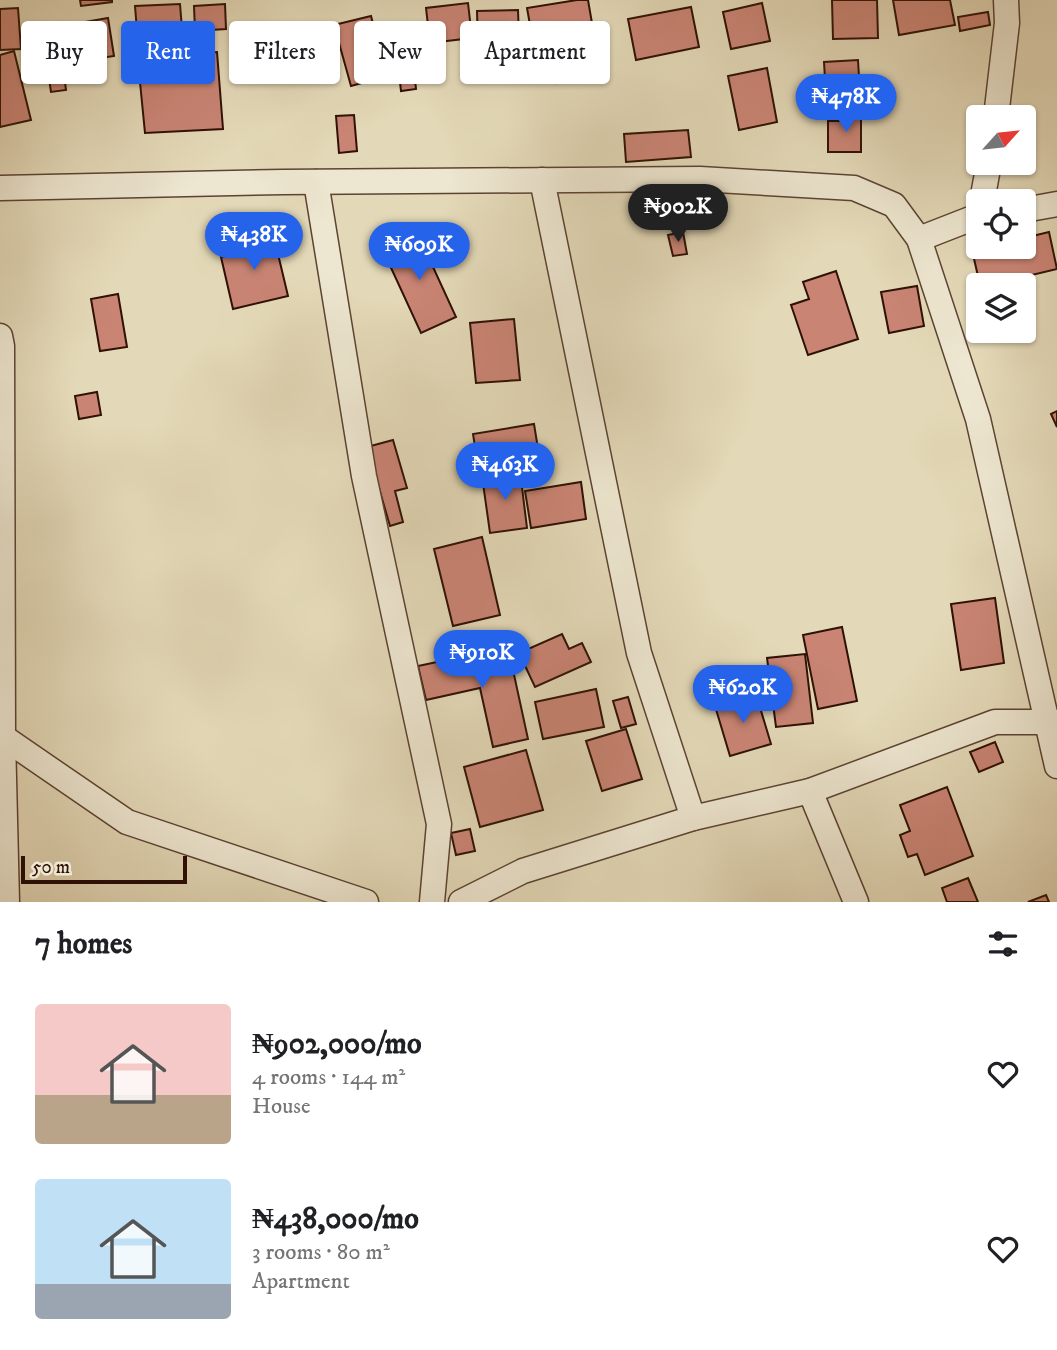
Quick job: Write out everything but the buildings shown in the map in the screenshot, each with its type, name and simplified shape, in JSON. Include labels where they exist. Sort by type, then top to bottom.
[{"type":"street","points":[[997,105],[1007,23],[1006,0]]},
{"type":"street","points":[[0,188],[700,179],[854,188],[894,205],[919,239],[978,419],[1051,722],[1057,766]]},
{"type":"street","points":[[542,180],[639,653],[693,818]]},
{"type":"street","points":[[316,182],[364,477],[439,824],[432,902]]},
{"type":"street","points":[[1036,208],[1057,204]]},
{"type":"street","points":[[919,239],[966,221]]},
{"type":"street","points":[[0,336],[7,902]]},
{"type":"street","points":[[461,902],[523,870],[693,818],[810,791],[995,722],[1051,722]]},
{"type":"street","points":[[3,737],[127,822],[366,902]]},
{"type":"street","points":[[810,791],[856,902]]}]
